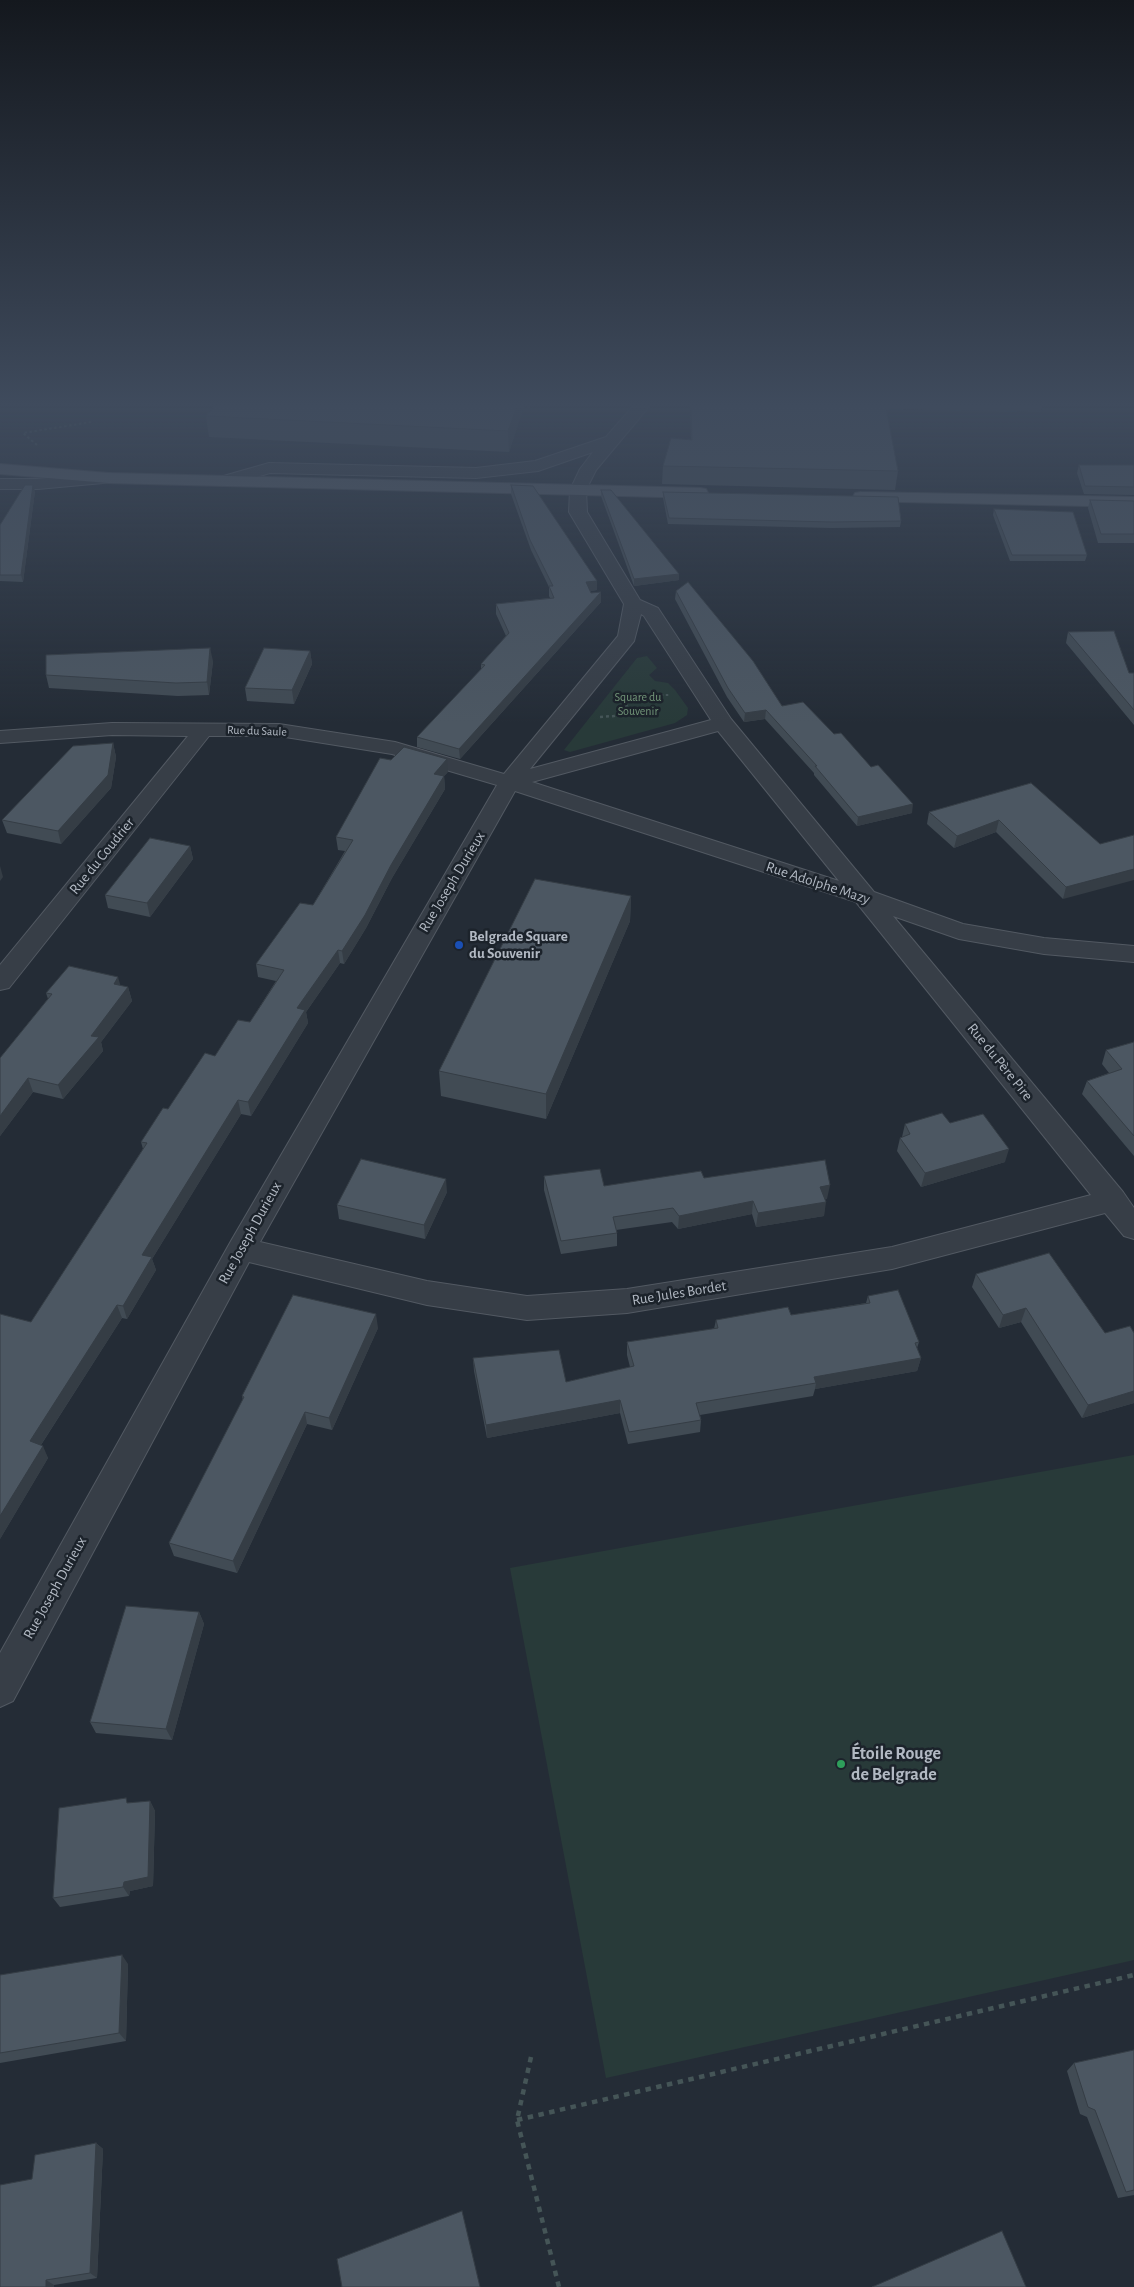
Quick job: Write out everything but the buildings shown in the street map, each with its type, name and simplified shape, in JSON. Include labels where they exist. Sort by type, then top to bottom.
[{"type":"street","points":[[578,510],[633,604],[651,612],[723,723],[864,898]]},
{"type":"street","points":[[509,782],[626,637],[633,604]]},
{"type":"street","points":[[509,782],[723,723]]},
{"type":"street","name":"Rue du Saule","points":[[0,737],[112,729],[279,730],[395,748],[509,782]]},
{"type":"street","name":"Rue du Coudrier","points":[[0,982],[204,729]]},
{"type":"street","name":"Rue Adolphe Mazy","points":[[509,782],[864,898],[959,932],[1044,946],[1134,954]]},
{"type":"street","name":"Rue Joseph Durieux","points":[[0,1689],[241,1248],[423,930],[487,824],[509,782]]},
{"type":"street","name":"Rue du Père Pire","points":[[864,898],[1134,1228]]},
{"type":"street","name":"Rue Jules Bordet","points":[[241,1248],[427,1293],[527,1308],[627,1302],[892,1258],[1113,1200]]},
{"type":"path","points":[[566,710],[600,717],[614,716],[624,712],[628,706],[628,700],[635,695],[670,695],[701,689]]},
{"type":"path","points":[[517,2120],[1134,1975]]},
{"type":"path","points":[[531,2057],[517,2120],[559,2287]]},
{"type":"green space","name":"Square du Souvenir","points":[[647,656],[657,668],[649,675],[655,681],[668,683],[675,690],[688,708],[687,715],[675,723],[570,752],[564,750],[637,658]]},
{"type":"green space","name":"Étoile Rouge de Belgrade","points":[[1134,1455],[1134,1960],[606,2078],[510,1568]]},
{"type":"place","name":"Belgrade Square du Souvenir","points":[[459,945]]},
{"type":"place","name":"Étoile Rouge de Belgrade","points":[[841,1764]]}]
